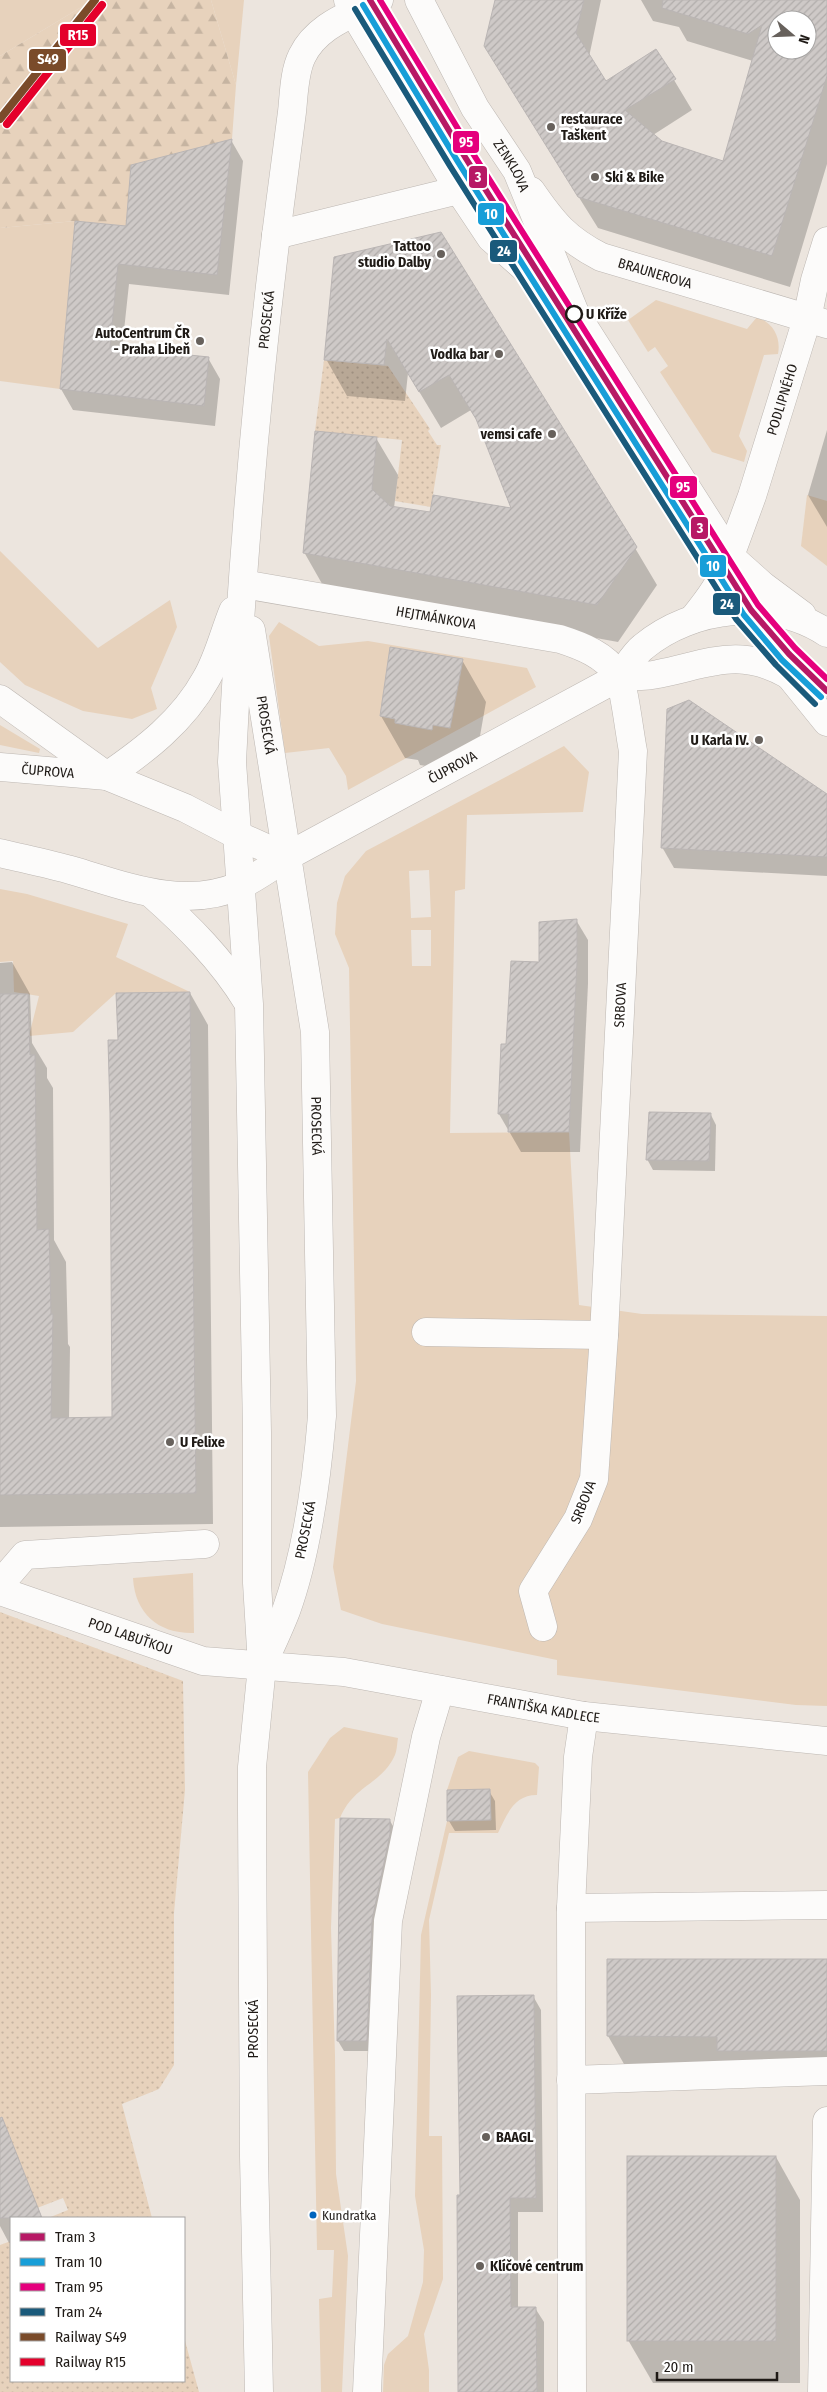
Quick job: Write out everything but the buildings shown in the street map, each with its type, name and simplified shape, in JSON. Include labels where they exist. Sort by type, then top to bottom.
[{"type":"main road","points":[[351,7],[379,0]]},
{"type":"main road","name":"ZENKLOVA","points":[[419,0],[475,108],[517,171],[575,313],[730,556]]},
{"type":"main road","name":"ZENKLOVA","points":[[351,7],[459,190],[491,238],[575,313]]},
{"type":"main road","name":"PROSECKÁ","points":[[259,2392],[254,2157],[252,1767],[262,1666],[256,1583],[257,1432],[250,1004],[232,762],[246,536],[276,235],[295,86],[301,58],[316,36],[351,7]]},
{"type":"main road","name":"BRAUNEROVA","points":[[517,171],[551,220],[576,244],[601,257],[817,321]]},
{"type":"main road","points":[[276,235],[459,190]]},
{"type":"main road","name":"PODLIPNÉHO","points":[[693,619],[712,596],[726,569],[817,321],[815,280],[827,241]]},
{"type":"main road","points":[[730,556],[751,610],[789,675],[827,722]]},
{"type":"main road","points":[[730,556],[763,586],[823,631]]},
{"type":"main road","points":[[0,699],[107,776],[160,736],[196,696],[207,678],[243,584]]},
{"type":"main road","name":"PROSECKÁ","points":[[243,584],[315,1032],[322,1416],[318,1464],[299,1564],[286,1610],[262,1666]]},
{"type":"main road","name":"HEJTMÁNKOVA","points":[[243,584],[560,639],[578,644],[594,653],[607,662],[619,677]]},
{"type":"main road","points":[[751,610],[784,615],[823,631]]},
{"type":"main road","name":"ČUPROVA","points":[[0,853],[52,865],[152,894],[192,896],[240,885],[286,857],[619,677],[642,647],[693,619],[751,610]]},
{"type":"main road","name":"ČUPROVA","points":[[619,677],[656,675],[717,660],[736,658],[754,660],[773,666],[789,675]]},
{"type":"main road","name":"SRBOVA","points":[[543,1627],[533,1590],[578,1519],[594,1480],[604,1335],[633,751],[619,677]]},
{"type":"main road","name":"ČUPROVA","points":[[0,768],[107,776],[203,816],[237,835],[286,857]]},
{"type":"main road","points":[[152,894],[184,922],[230,973],[250,1004]]},
{"type":"main road","points":[[426,1332],[604,1335]]},
{"type":"main road","points":[[0,1584],[25,1555],[205,1544]]},
{"type":"main road","name":"POD LABUŤKOU","points":[[0,1590],[203,1661],[262,1666]]},
{"type":"main road","name":"FRANTIŠKA KADLECE","points":[[262,1666],[344,1672],[584,1716],[827,1741]]},
{"type":"main road","points":[[367,2392],[388,1921],[426,1737],[440,1690]]},
{"type":"main road","points":[[572,2392],[571,1908],[578,1758],[584,1716]]},
{"type":"main road","points":[[571,1908],[827,1904]]},
{"type":"main road","points":[[571,2080],[827,2071]]},
{"type":"main road","points":[[822,2392],[827,2121]]},
{"type":"green space","points":[[0,0],[93,0],[0,56]]},
{"type":"green space","points":[[93,0],[211,0],[236,85],[232,139],[131,165],[126,226],[75,221],[0,228],[0,56]]},
{"type":"green space","points":[[211,0],[244,0],[236,85]]},
{"type":"green space","points":[[75,221],[60,389],[0,381],[0,228]]},
{"type":"green space","points":[[656,300],[747,329],[757,317],[768,323],[775,332],[779,348],[778,354],[764,355],[739,436],[747,451],[744,462],[712,452],[660,372],[668,366],[655,347],[648,352],[628,320]]},
{"type":"green space","points":[[324,360],[388,366],[430,429],[428,431],[437,445],[441,445],[431,507],[395,501],[402,440],[315,431]]},
{"type":"green space","points":[[807,495],[827,501],[827,566],[801,546]]},
{"type":"green space","points":[[0,551],[98,648],[170,600],[177,627],[151,688],[157,709],[132,719],[83,711],[25,685],[0,662]]},
{"type":"green space","points":[[279,622],[319,646],[368,641],[527,668],[536,687],[348,790],[346,776],[329,748],[285,753],[269,636]],"holes":[[[390,647],[462,659],[450,728],[433,725],[432,730],[395,723],[395,719],[380,716]]]},
{"type":"green space","points":[[0,725],[40,749],[39,753],[0,745]]},
{"type":"green space","points":[[564,746],[589,772],[583,812],[467,815],[465,889],[455,891],[450,1133],[569,1132],[579,1305],[642,1314],[827,1316],[827,1706],[796,1705],[557,1675],[557,1660],[382,1624],[341,1610],[333,1567],[356,1381],[349,968],[335,934],[337,903],[345,876],[366,851]],"holes":[[[429,870],[431,917],[411,918],[409,871]],[[411,930],[431,930],[431,966],[412,966]]]},
{"type":"green space","points":[[0,889],[27,894],[128,924],[116,957],[190,992],[116,993],[73,1032],[29,1036],[39,996],[14,992],[13,961],[0,962]]},
{"type":"green space","points":[[193,1573],[194,1633],[170,1630],[160,1626],[151,1619],[138,1602],[133,1578]]},
{"type":"green space","points":[[0,1612],[183,1681],[185,1790],[174,1913],[174,2065],[159,2089],[122,2104],[152,2217],[50,2217],[68,2210],[63,2198],[37,2208],[7,2130],[3,2131],[0,2122]]},
{"type":"green space","points":[[344,1727],[398,1738],[396,1753],[388,1766],[352,1799],[340,1818],[335,1819],[331,1928],[336,2174],[348,2256],[342,2392],[321,2392],[319,2299],[332,2297],[334,2250],[317,2250],[308,1772],[330,1738]]},
{"type":"green space","points":[[469,1751],[535,1763],[539,1767],[537,1795],[522,1798],[517,1802],[508,1813],[498,1833],[449,1833],[429,1920],[431,1995],[429,2136],[442,2136],[443,2279],[424,2334],[429,2370],[429,2392],[383,2392],[384,2365],[388,2354],[408,2336],[423,2282],[424,2250],[415,2196],[421,1935],[447,1821],[491,1820],[490,1790],[447,1790],[458,1757]]},
{"type":"green space","points":[[10,2241],[10,2382],[185,2382],[185,2341],[199,2392],[0,2392],[0,2245]]},
{"type":"tram line","name":"3","points":[[370,0],[465,157],[751,610],[789,654],[827,691]]},
{"type":"tram line","name":"95","points":[[380,0],[472,152],[758,605],[795,648],[827,679]]},
{"type":"tram line","name":"10","points":[[363,5],[458,162],[744,615],[782,660],[821,697]]},
{"type":"tram line","name":"24","points":[[355,9],[450,166],[736,619],[776,665],[815,704]]},
{"type":"rail line","name":"S49","points":[[0,119],[95,0]]},
{"type":"rail line","name":"R15","points":[[7,124],[102,5]]},
{"type":"place","name":"restaurace Taškent","points":[[551,127]]},
{"type":"place","name":"Ski & Bike","points":[[595,177]]},
{"type":"place","name":"Tattoo studio Dalby","points":[[441,254]]},
{"type":"place","name":"U Kříže","points":[[574,314]]},
{"type":"place","name":"AutoCentrum ČR - Praha Libeň","points":[[200,341]]},
{"type":"place","name":"Vodka bar","points":[[499,354]]},
{"type":"place","name":"vemsi cafe","points":[[552,434]]},
{"type":"place","name":"U Karla IV.","points":[[759,740]]},
{"type":"place","name":"U Felixe","points":[[170,1442]]},
{"type":"place","name":"BAAGL","points":[[486,2137]]},
{"type":"place","name":"Kundratka","points":[[313,2215]]},
{"type":"place","name":"Klíčové centrum","points":[[480,2266]]}]
